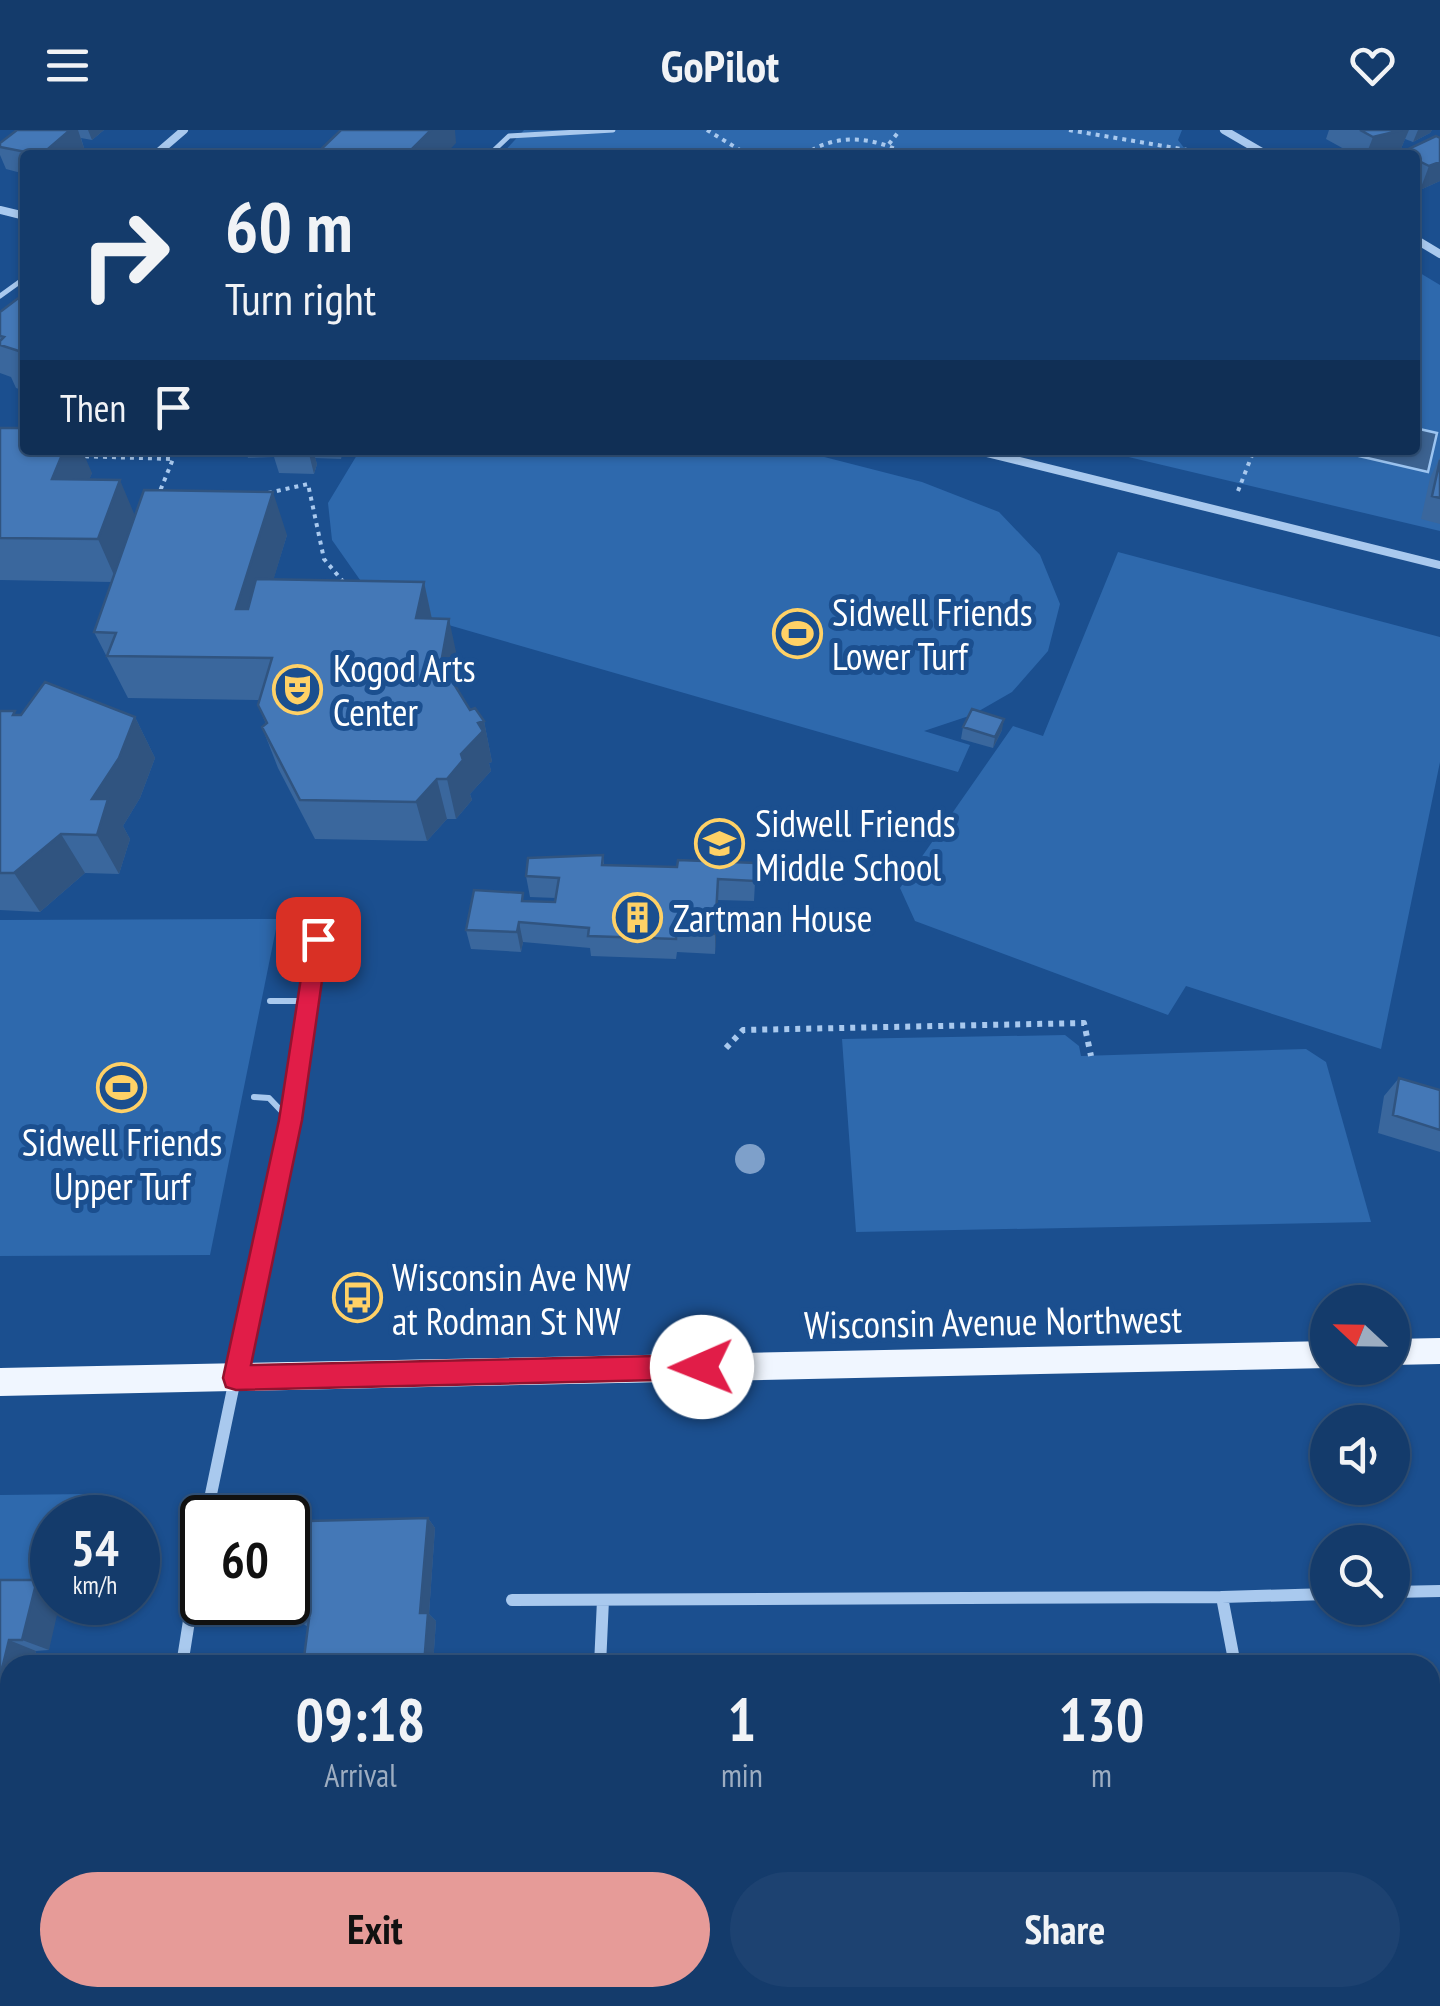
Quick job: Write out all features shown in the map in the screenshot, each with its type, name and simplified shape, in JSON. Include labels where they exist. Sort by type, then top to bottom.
[{"type":"main road","points":[[1410,1352],[1440,1351]]},
{"type":"main road","name":"Wisconsin Avenue Northwest","points":[[0,1382],[1310,1354]]},
{"type":"street","points":[[161,150],[184,130]]},
{"type":"street","points":[[1224,130],[1259,150]]},
{"type":"street","points":[[994,455],[1440,564]]},
{"type":"street","points":[[211,1495],[236,1378]]},
{"type":"street","points":[[1410,1592],[1440,1591]]},
{"type":"street","points":[[512,1600],[1310,1595]]},
{"type":"street","points":[[1222,1597],[1234,1655]]},
{"type":"street","points":[[600,1655],[603,1600]]},
{"type":"street","points":[[184,1655],[188,1625]]},
{"type":"lane","points":[[494,150],[509,136],[613,130]]},
{"type":"lane","points":[[236,1378],[290,1120],[318,939],[282,936]]},
{"type":"lane","points":[[270,1001],[308,1000]]},
{"type":"lane","points":[[254,1097],[269,1098],[290,1120]]},
{"type":"path","points":[[707,130],[740,150]]},
{"type":"path","points":[[889,144],[900,130]]},
{"type":"path","points":[[1069,130],[1185,150]]},
{"type":"path","points":[[810,150],[848,139],[889,144],[899,150]]},
{"type":"path","points":[[1242,480],[1252,455]]},
{"type":"path","points":[[63,456],[174,459],[155,505]]},
{"type":"path","points":[[255,496],[308,484],[324,559],[350,591]]},
{"type":"path","points":[[726,1048],[743,1030],[1084,1024],[1091,1056]]},
{"type":"shaded area","points":[[524,130],[1182,130],[1178,140],[1185,149],[1184,150],[506,150]]},
{"type":"shaded area","points":[[1420,273],[1440,285],[1440,531],[1120,455],[1420,455]]},
{"type":"shaded area","points":[[1420,429],[1437,433],[1428,472],[1355,455],[1420,455]]},
{"type":"shaded area","points":[[357,455],[817,455],[922,482],[999,512],[1040,555],[1060,604],[1048,651],[1012,692],[972,715],[924,731],[970,745],[958,772],[355,598],[365,587],[332,540],[328,503]]},
{"type":"shaded area","points":[[1118,552],[1440,637],[1440,762],[1381,1049],[1186,986],[1168,1015],[915,921],[900,888],[1013,726],[1043,736]]},
{"type":"shaded area","name":"Sidwell Friends Upper Turf","points":[[278,919],[210,1255],[0,1256],[0,920]]},
{"type":"shaded area","points":[[1065,1035],[1079,1046],[1081,1056],[1306,1049],[1326,1062],[1371,1222],[856,1232],[842,1039]]},
{"type":"shaded area","points":[[90,1494],[30,1495],[30,1582],[0,1585],[0,1495]]},
{"type":"building","points":[[17,130],[70,130],[47,150],[20,151],[0,147]]},
{"type":"building","points":[[341,130],[431,130],[411,150],[320,150]]},
{"type":"building","points":[[1360,130],[1402,130],[1373,137]]},
{"type":"building","points":[[1436,136],[1440,138],[1440,162],[1429,166],[1420,162],[1420,150],[1406,150]]},
{"type":"building","points":[[20,297],[20,351],[0,345],[4,337],[0,336],[0,312]]},
{"type":"building","points":[[0,428],[20,428],[20,455],[62,455],[52,479],[120,480],[98,539],[0,538]]},
{"type":"building","points":[[1440,460],[1440,498],[1432,496]]},
{"type":"building","name":"Kogod Arts Center","points":[[144,490],[273,492],[236,609],[248,609],[256,579],[424,582],[416,618],[449,619],[441,663],[470,710],[475,708],[484,721],[478,723],[483,731],[461,754],[463,760],[447,779],[437,779],[416,802],[300,800],[262,727],[267,723],[258,705],[272,658],[107,656],[116,633],[94,632]]},
{"type":"building","points":[[45,682],[135,717],[119,758],[92,799],[108,799],[97,835],[61,834],[14,873],[0,873],[0,711],[21,715]]},
{"type":"building","points":[[972,709],[1004,719],[995,737],[963,727]]},
{"type":"building","points":[[603,855],[602,865],[677,867],[678,860],[756,863],[755,881],[718,879],[715,934],[676,932],[676,939],[588,936],[589,928],[519,922],[517,932],[466,930],[474,890],[523,893],[522,901],[555,902],[559,878],[526,876],[528,858]]},
{"type":"building","points":[[1399,1078],[1440,1090],[1440,1130],[1393,1115]]},
{"type":"building","points":[[428,1518],[420,1613],[428,1613],[425,1655],[304,1655],[310,1625],[310,1521]]},
{"type":"building","points":[[0,1580],[30,1580],[30,1608],[22,1640],[9,1640],[5,1655],[0,1655]]},
{"type":"place","name":"Sidwell Friends Lower Turf","points":[[797,633]]},
{"type":"place","name":"Kogod Arts Center","points":[[298,689]]},
{"type":"place","name":"Sidwell Friends Middle School","points":[[720,844]]},
{"type":"place","name":"Zartman House","points":[[638,917]]},
{"type":"place","name":"Sidwell Friends Upper Turf","points":[[122,1087]]},
{"type":"place","name":"Wisconsin Ave NW at Rodman St NW","points":[[357,1298]]},
{"type":"route","points":[[318,939],[290,1120],[236,1378],[702,1367]]}]
